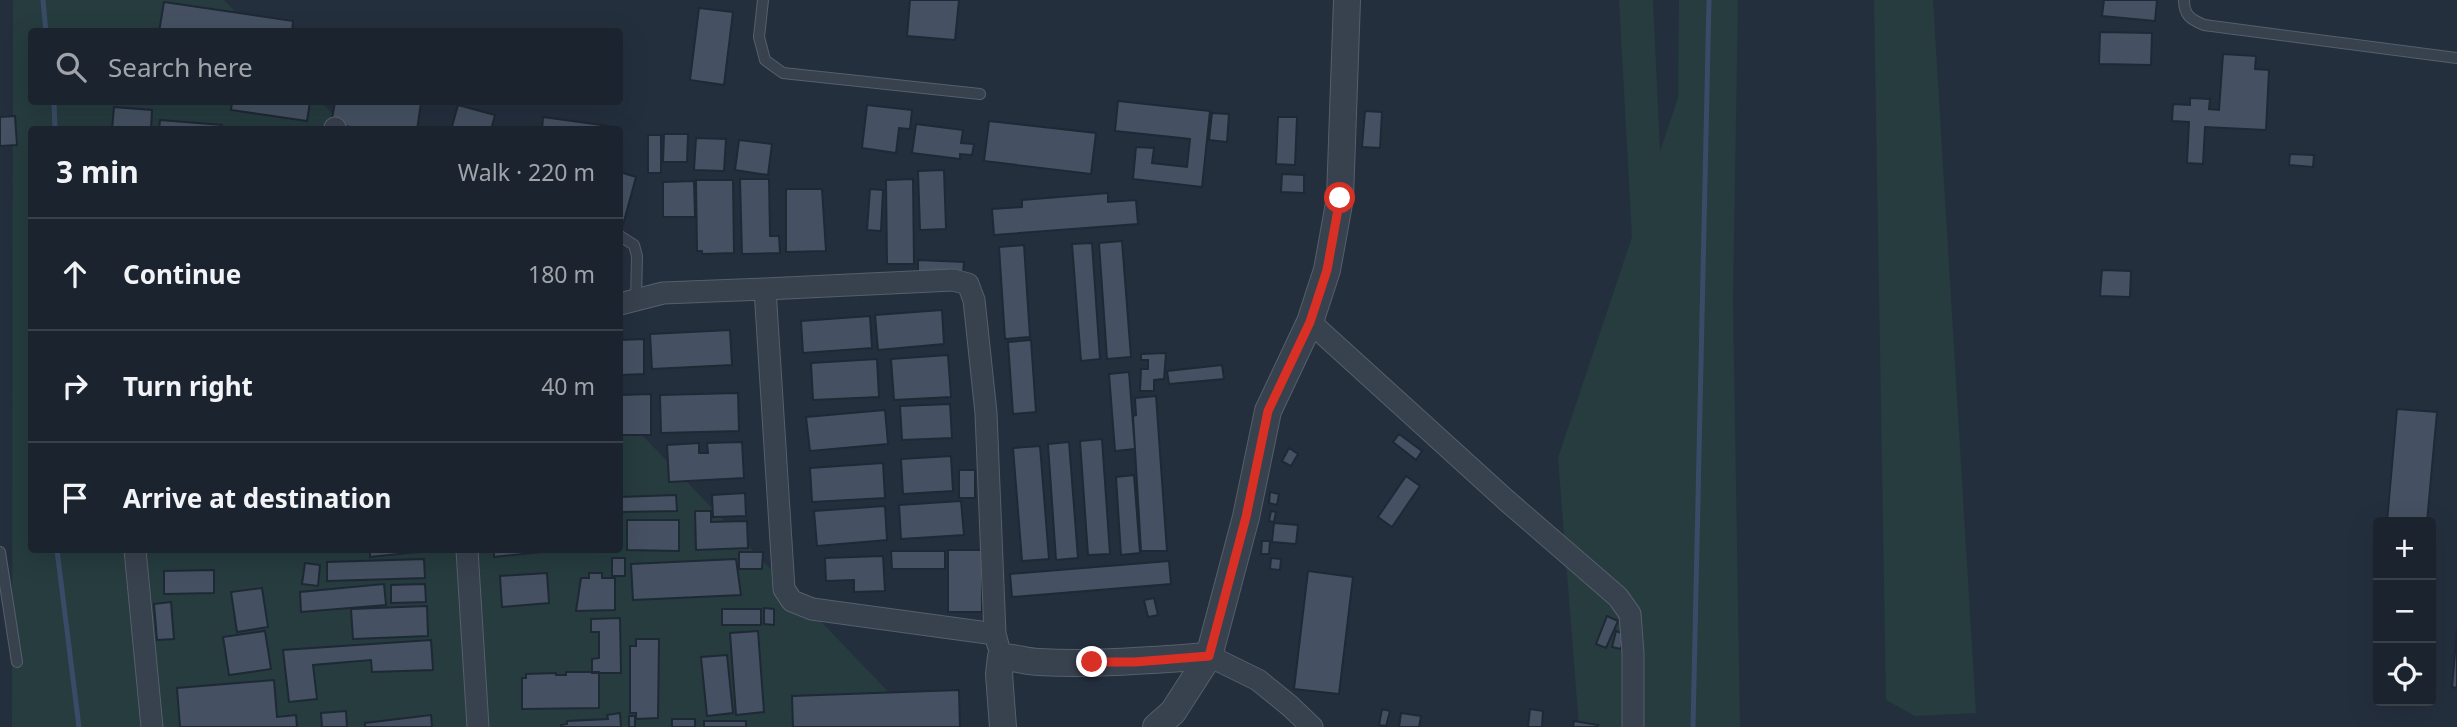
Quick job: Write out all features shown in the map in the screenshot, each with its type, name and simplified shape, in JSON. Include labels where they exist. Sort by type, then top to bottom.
[{"type":"street","points":[[1156,727],[1173,712],[1209,656],[1246,517],[1268,411],[1310,322],[1327,270],[1340,198],[1347,0]]},
{"type":"street","points":[[628,302],[663,293],[954,281],[968,284],[974,300],[986,413],[1003,727]]},
{"type":"street","points":[[765,289],[785,589],[792,601],[812,609],[998,646],[1016,657],[1036,662],[1135,662],[1209,656],[1258,681],[1312,727]]},
{"type":"street","points":[[1310,322],[1506,500],[1618,597],[1630,614],[1633,727]]},
{"type":"street","points":[[135,553],[152,727]]},
{"type":"street","points":[[467,553],[478,727]]},
{"type":"lane","points":[[2184,0],[2184,10],[2191,19],[2204,25],[2457,58]]},
{"type":"lane","points":[[761,1],[759,37],[765,60],[783,73],[980,94]]},
{"type":"lane","points":[[623,238],[634,245],[637,256],[628,302]]},
{"type":"lane","points":[[0,552],[17,662]]},
{"type":"green space","points":[[13,0],[224,0],[251,28],[28,28],[28,105],[324,105],[345,126],[28,126],[28,553],[623,553],[623,415],[922,727],[12,727]]},
{"type":"green space","points":[[1619,0],[1653,0],[1660,151],[1678,98],[1679,0],[1738,0],[1733,301],[1740,727],[1579,727],[1558,458],[1632,237]]},
{"type":"green space","points":[[1874,0],[1933,0],[1976,713],[1915,716],[1886,700]]},
{"type":"building","points":[[910,0],[959,0],[955,40],[907,36]]},
{"type":"building","points":[[2104,0],[2157,0],[2155,21],[2102,16]]},
{"type":"building","points":[[164,2],[293,21],[292,28],[160,28]]},
{"type":"building","points":[[699,8],[733,12],[724,85],[690,80]]},
{"type":"building","points":[[2100,32],[2152,33],[2151,65],[2099,64]]},
{"type":"building","points":[[2223,54],[2256,56],[2255,69],[2269,70],[2266,130],[2205,127],[2203,164],[2187,163],[2189,122],[2172,121],[2173,104],[2190,105],[2190,98],[2210,99],[2209,109],[2219,110]]},
{"type":"building","points":[[1118,101],[1210,111],[1202,187],[1133,179],[1136,147],[1154,148],[1152,163],[1187,167],[1190,139],[1115,131]]},
{"type":"building","points":[[232,105],[310,105],[307,121],[231,110]]},
{"type":"building","points":[[334,105],[421,105],[418,126],[331,124]]},
{"type":"building","points":[[458,105],[495,115],[492,126],[452,126]]},
{"type":"building","points":[[867,105],[912,110],[910,129],[899,128],[896,153],[862,148]]},
{"type":"building","points":[[114,107],[152,110],[151,126],[112,126]]},
{"type":"building","points":[[1365,111],[1382,112],[1380,148],[1362,147]]},
{"type":"building","points":[[1212,113],[1229,114],[1227,142],[1209,140]]},
{"type":"building","points":[[15,116],[17,145],[0,146],[0,117]]},
{"type":"building","points":[[543,117],[609,126],[542,126]]},
{"type":"building","points":[[1278,117],[1297,117],[1295,165],[1276,164]]},
{"type":"building","points":[[160,120],[222,125],[222,126],[159,126]]},
{"type":"building","points":[[989,121],[1096,133],[1091,174],[984,161]]},
{"type":"building","points":[[916,124],[963,130],[961,143],[974,144],[972,155],[960,154],[960,159],[912,153]]},
{"type":"building","points":[[664,134],[688,134],[687,162],[663,162]]},
{"type":"building","points":[[648,135],[661,135],[661,173],[648,173]]},
{"type":"building","points":[[696,138],[726,139],[724,171],[694,170]]},
{"type":"building","points":[[739,140],[772,144],[768,175],[735,170]]},
{"type":"building","points":[[2290,154],[2314,155],[2313,167],[2289,165]]},
{"type":"building","points":[[944,170],[946,229],[920,230],[918,171]]},
{"type":"building","points":[[623,173],[636,177],[623,225]]},
{"type":"building","points":[[1282,174],[1304,175],[1304,193],[1281,192]]},
{"type":"building","points":[[740,179],[769,179],[770,236],[779,236],[780,253],[742,254]]},
{"type":"building","points":[[913,179],[914,264],[887,264],[886,180]]},
{"type":"building","points":[[696,180],[733,180],[734,253],[702,254],[702,251],[697,251]]},
{"type":"building","points":[[694,181],[695,217],[663,217],[663,182]]},
{"type":"building","points":[[786,189],[822,189],[826,251],[786,252]]},
{"type":"building","points":[[870,189],[883,190],[881,231],[867,230]]},
{"type":"building","points":[[1108,193],[1108,202],[1136,200],[1138,224],[994,235],[992,209],[1022,207],[1022,200]]},
{"type":"building","points":[[1122,241],[1131,357],[1107,359],[1099,243]]},
{"type":"building","points":[[1092,243],[1100,359],[1081,361],[1072,244]]},
{"type":"building","points":[[1024,245],[1030,337],[1005,339],[999,247]]},
{"type":"building","points":[[918,260],[964,262],[963,274],[918,273]]},
{"type":"building","points":[[2102,270],[2131,271],[2130,297],[2100,296]]},
{"type":"building","points":[[942,310],[944,344],[878,350],[875,315]]},
{"type":"building","points":[[870,316],[872,348],[803,353],[801,321]]},
{"type":"building","points":[[730,330],[732,365],[652,369],[650,334]]},
{"type":"building","points":[[644,339],[644,374],[623,375],[623,340]]},
{"type":"building","points":[[1031,340],[1036,412],[1013,414],[1008,342]]},
{"type":"building","points":[[1166,353],[1164,379],[1154,380],[1154,391],[1140,391],[1141,369],[1148,369],[1148,360],[1141,360],[1141,354]]},
{"type":"building","points":[[948,355],[951,397],[894,400],[891,359]]},
{"type":"building","points":[[877,359],[879,397],[813,400],[811,363]]},
{"type":"building","points":[[1222,365],[1224,379],[1169,384],[1167,371]]},
{"type":"building","points":[[1129,372],[1135,449],[1115,451],[1109,374]]},
{"type":"building","points":[[738,393],[739,431],[661,433],[660,395]]},
{"type":"building","points":[[651,394],[651,435],[623,435],[623,395]]},
{"type":"building","points":[[1156,396],[1167,551],[1141,551],[1133,416],[1136,415],[1135,398]]},
{"type":"building","points":[[950,404],[952,438],[902,440],[900,406]]},
{"type":"building","points":[[2397,409],[2437,412],[2427,517],[2387,517]]},
{"type":"building","points":[[885,410],[888,444],[810,451],[806,417]]},
{"type":"building","points":[[1399,434],[1422,451],[1416,460],[1393,442]]},
{"type":"building","points":[[1102,439],[1110,554],[1088,555],[1080,441]]},
{"type":"building","points":[[742,442],[744,478],[669,482],[667,445],[699,443],[699,453],[708,453],[707,443]]},
{"type":"building","points":[[1069,442],[1078,558],[1056,560],[1048,444]]},
{"type":"building","points":[[1040,446],[1049,559],[1022,561],[1013,448]]},
{"type":"building","points":[[1289,448],[1298,454],[1291,466],[1282,461]]},
{"type":"building","points":[[951,456],[953,491],[903,494],[901,459]]},
{"type":"building","points":[[883,463],[885,498],[812,502],[810,468]]},
{"type":"building","points":[[959,470],[975,470],[975,498],[959,498]]},
{"type":"building","points":[[1134,475],[1140,553],[1121,555],[1116,477]]},
{"type":"building","points":[[1406,476],[1420,486],[1392,527],[1378,517]]},
{"type":"building","points":[[1270,492],[1279,494],[1277,505],[1269,503]]},
{"type":"building","points":[[745,493],[746,516],[713,517],[712,495]]},
{"type":"building","points":[[676,495],[677,511],[623,512],[623,497]]},
{"type":"building","points":[[961,501],[964,535],[901,539],[899,505]]},
{"type":"building","points":[[885,506],[887,540],[817,546],[814,511]]},
{"type":"building","points":[[695,511],[711,511],[711,522],[747,521],[748,548],[696,550]]},
{"type":"building","points":[[1271,511],[1276,512],[1274,522],[1269,521]]},
{"type":"building","points":[[627,520],[679,520],[679,551],[627,550]]},
{"type":"building","points":[[1274,523],[1298,525],[1296,544],[1272,542]]},
{"type":"building","points":[[1262,541],[1270,541],[1269,554],[1261,554]]},
{"type":"building","points":[[948,550],[982,550],[982,612],[948,612]]},
{"type":"building","points":[[891,551],[945,551],[945,569],[892,569]]},
{"type":"building","points":[[739,552],[763,552],[762,569],[739,569]]},
{"type":"building","points":[[370,553],[409,553],[370,557]]},
{"type":"building","points":[[494,553],[533,553],[494,557]]},
{"type":"building","points":[[883,556],[885,591],[854,592],[854,580],[826,581],[825,558]]},
{"type":"building","points":[[612,558],[625,558],[625,576],[612,576]]},
{"type":"building","points":[[1271,558],[1281,559],[1280,570],[1270,569]]},
{"type":"building","points":[[424,559],[425,578],[327,581],[327,562]]},
{"type":"building","points":[[736,559],[741,595],[633,600],[631,564]]},
{"type":"building","points":[[1169,561],[1171,584],[1012,597],[1010,574]]},
{"type":"building","points":[[305,563],[320,565],[318,586],[302,584]]},
{"type":"building","points":[[214,570],[214,593],[164,594],[164,571]]},
{"type":"building","points":[[1308,571],[1353,577],[1339,694],[1294,689]]},
{"type":"building","points":[[547,573],[549,603],[502,607],[500,576]]},
{"type":"building","points":[[589,573],[602,573],[602,578],[615,578],[615,610],[576,611],[581,578],[589,578]]},
{"type":"building","points":[[384,584],[386,605],[301,612],[300,592]]},
{"type":"building","points":[[425,584],[426,602],[391,603],[391,585]]},
{"type":"building","points":[[262,588],[268,627],[237,632],[231,592]]},
{"type":"building","points":[[1154,598],[1158,615],[1148,617],[1144,600]]},
{"type":"building","points":[[171,602],[174,639],[157,640],[154,604]]},
{"type":"building","points":[[427,606],[428,636],[353,639],[351,609]]},
{"type":"building","points":[[764,608],[774,609],[774,625],[764,624]]},
{"type":"building","points":[[722,609],[761,609],[761,625],[722,625]]},
{"type":"building","points":[[1607,616],[1618,621],[1606,648],[1596,644]]},
{"type":"building","points":[[620,618],[621,673],[592,673],[592,659],[599,658],[599,632],[591,632],[591,619]]},
{"type":"building","points":[[2457,630],[2457,688],[2452,687]]},
{"type":"building","points":[[265,631],[271,669],[229,675],[223,637]]},
{"type":"building","points":[[758,631],[764,712],[736,715],[730,633]]},
{"type":"building","points":[[1616,631],[1624,634],[1621,649],[1612,647]]},
{"type":"building","points":[[636,639],[659,639],[658,718],[636,719],[636,713],[630,713],[630,646],[636,646]]},
{"type":"building","points":[[431,640],[433,670],[372,672],[371,660],[313,665],[317,699],[289,702],[283,650]]},
{"type":"building","points":[[727,655],[733,713],[707,716],[701,657]]},
{"type":"building","points":[[566,672],[599,672],[599,708],[522,709],[522,678],[526,678],[526,674],[566,675]]},
{"type":"building","points":[[274,680],[277,717],[296,715],[297,727],[180,727],[177,688]]},
{"type":"building","points":[[959,690],[960,727],[793,727],[792,696]]},
{"type":"building","points":[[1382,709],[1390,711],[1386,726],[1379,725]]},
{"type":"building","points":[[1530,709],[1543,711],[1542,727],[1528,727]]},
{"type":"building","points":[[346,711],[347,727],[322,727],[321,713]]},
{"type":"building","points":[[620,713],[621,727],[561,727],[567,724],[567,721],[608,719],[607,715]]},
{"type":"building","points":[[1401,713],[1421,716],[1419,727],[1399,727]]},
{"type":"building","points":[[431,715],[432,727],[365,727],[365,723]]},
{"type":"building","points":[[629,716],[635,716],[635,727],[629,727]]},
{"type":"building","points":[[672,719],[695,719],[695,727],[672,727]]},
{"type":"building","points":[[704,721],[746,721],[746,727],[704,727]]},
{"type":"building","points":[[1574,721],[1598,725],[1573,727]]},
{"type":"waterway","points":[[43,0],[46,28]]},
{"type":"waterway","points":[[1693,727],[1709,0]]},
{"type":"waterway","points":[[54,105],[55,126]]},
{"type":"waterway","points":[[57,553],[79,727]]},
{"type":"route","points":[[1092,662],[1135,662],[1209,656],[1246,517],[1268,411],[1310,322],[1327,270],[1340,198]]}]
